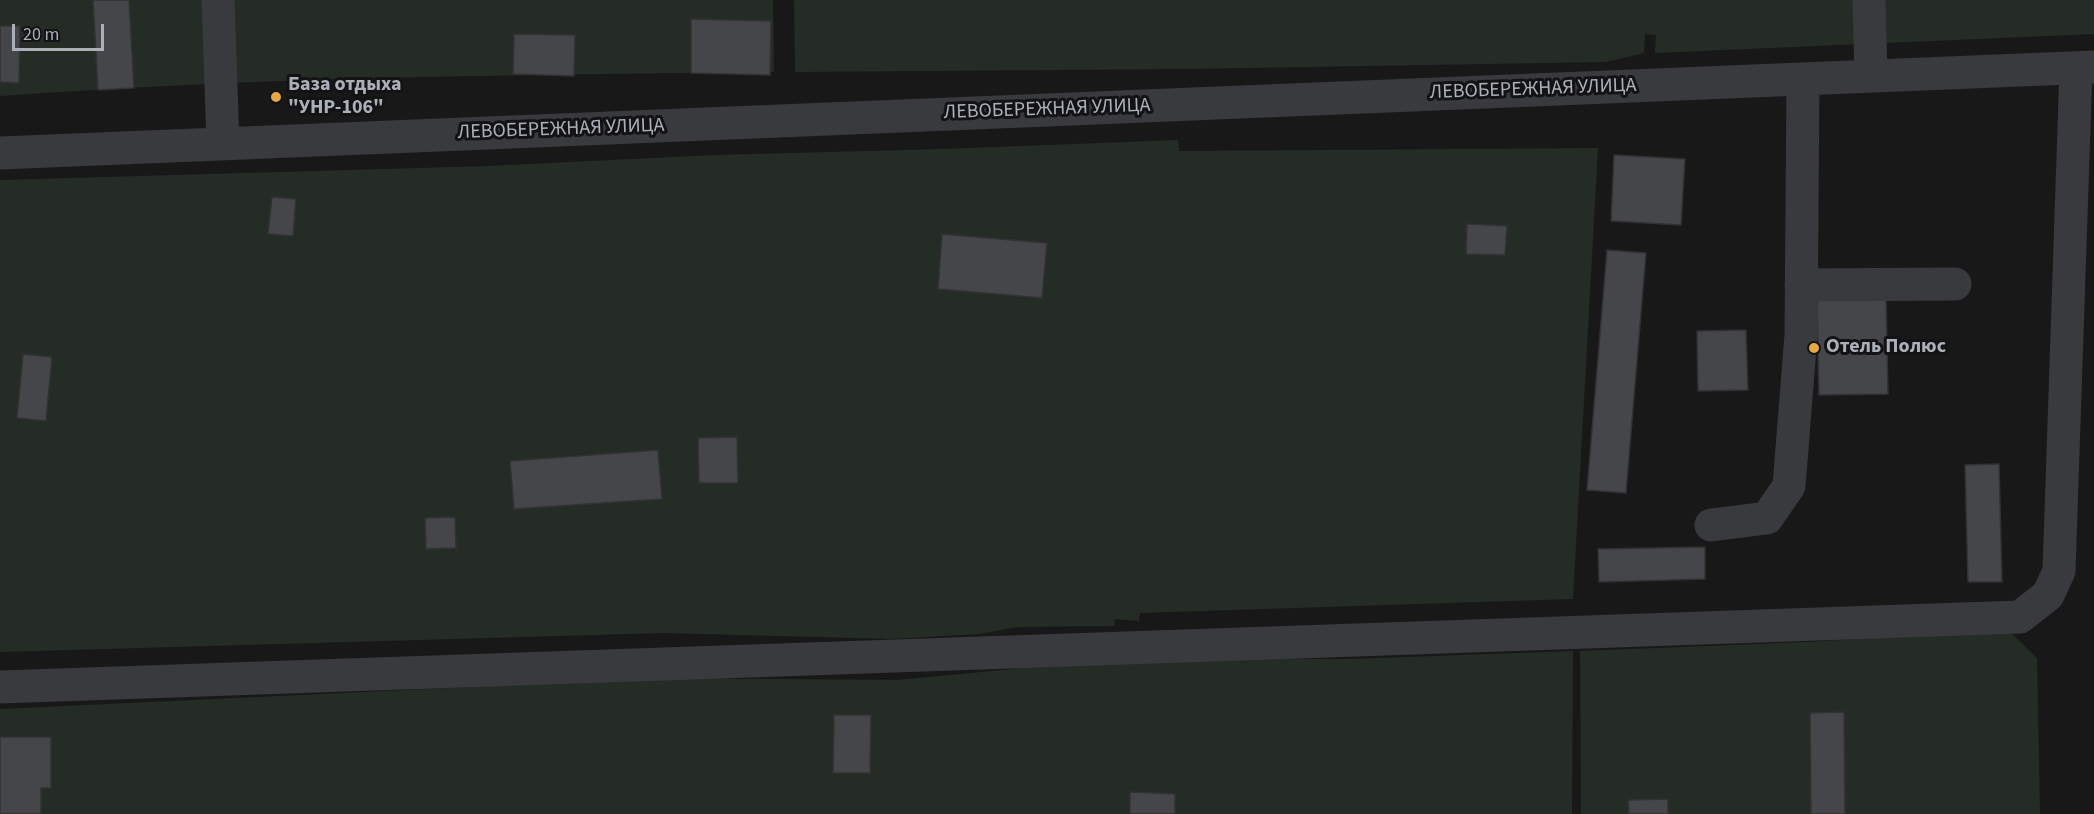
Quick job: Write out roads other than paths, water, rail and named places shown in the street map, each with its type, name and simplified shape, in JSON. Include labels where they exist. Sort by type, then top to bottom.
[{"type":"street","points":[[218,0],[223,144]]},
{"type":"street","points":[[1869,0],[1871,76]]},
{"type":"street","points":[[0,687],[2020,617],[2048,595],[2059,571],[2085,68]]},
{"type":"street","name":"ЛЕВОБЕРЕЖНАЯ УЛИЦА","points":[[0,153],[2085,68]]},
{"type":"street","points":[[1711,525],[1767,518],[1789,486],[1801,335],[1803,79]]},
{"type":"street","points":[[1801,285],[1955,284]]},
{"type":"place","name":"База отдыха \"УНР-106\"","points":[[276,97]]},
{"type":"place","name":"Отель Полюс","points":[[1814,348]]}]
